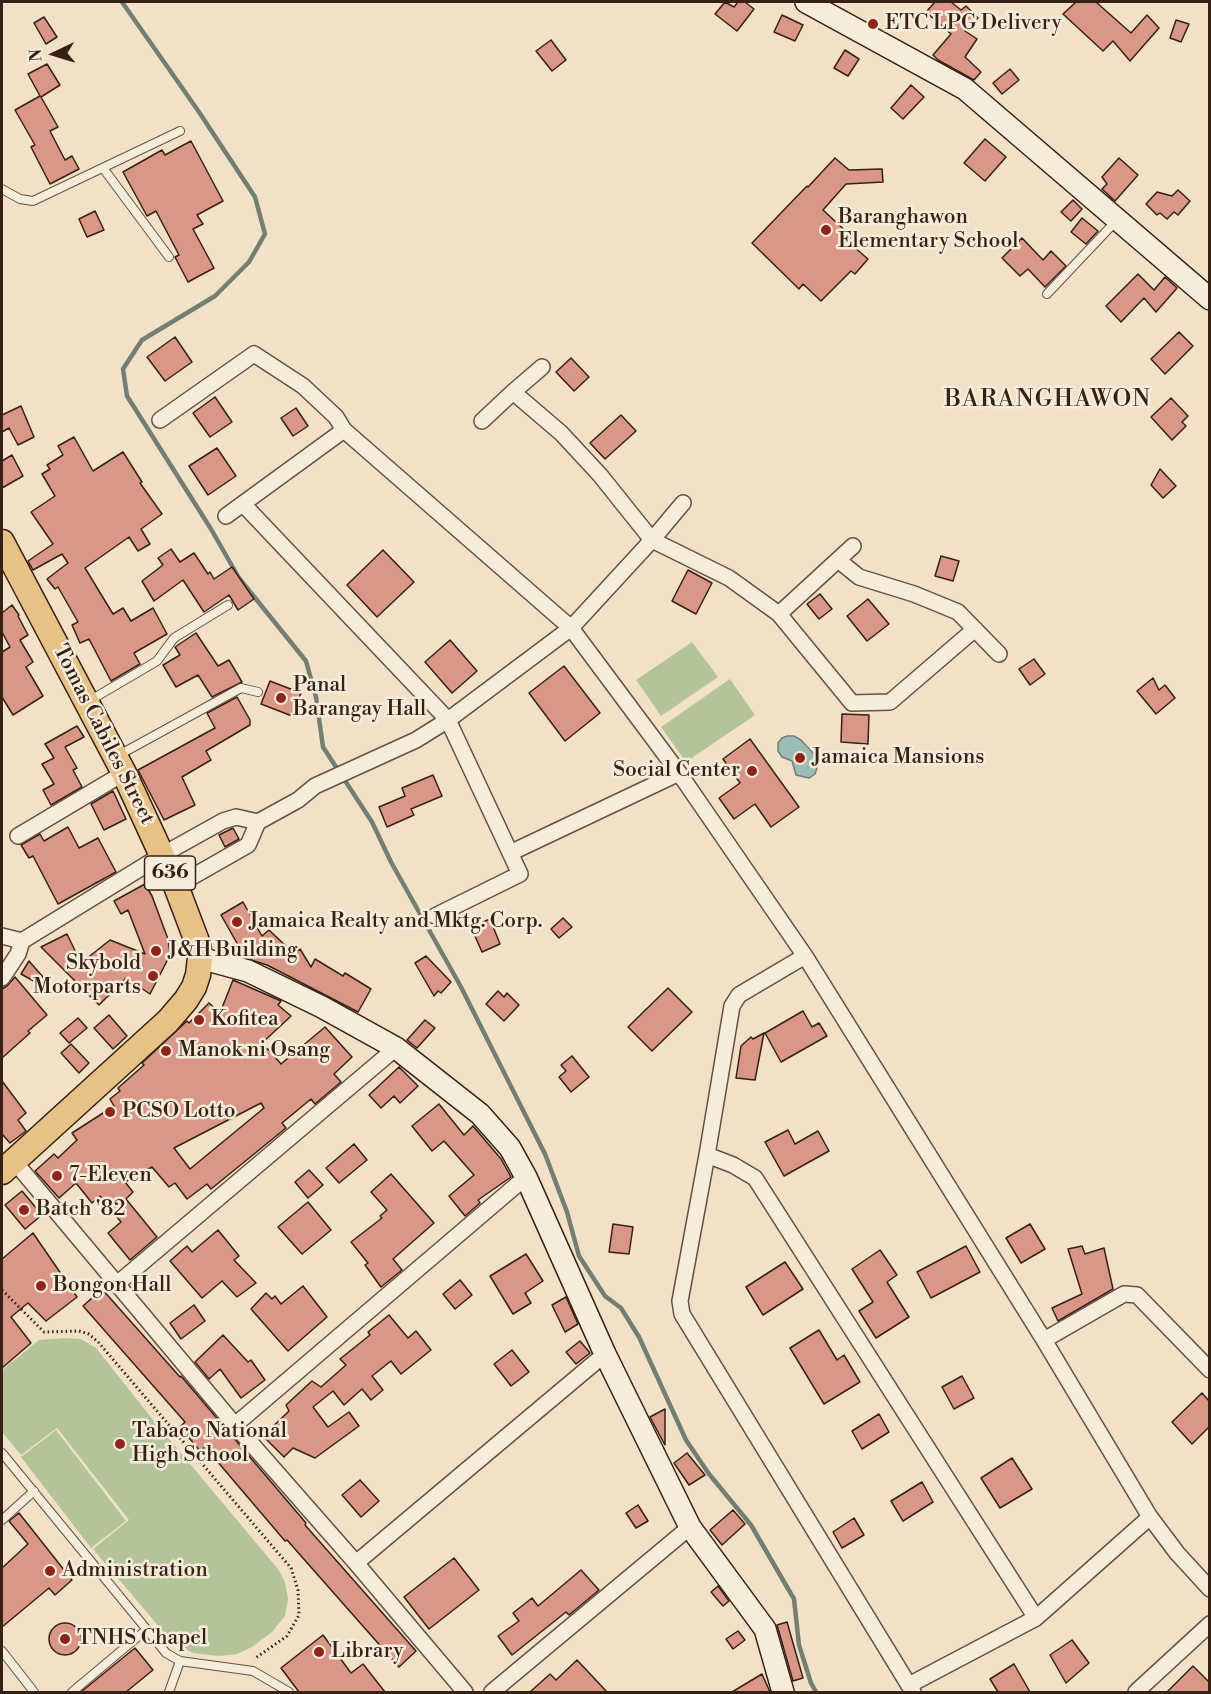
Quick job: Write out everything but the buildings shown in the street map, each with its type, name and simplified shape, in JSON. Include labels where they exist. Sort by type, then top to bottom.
[{"type":"main road","name":"Tomas Cabiles Street","points":[[2,542],[120,765],[193,927],[200,958],[194,987],[168,1021],[8,1167]]},
{"type":"street","points":[[806,2],[965,89],[1119,219],[1209,299]]},
{"type":"street","points":[[160,420],[254,354],[303,386],[336,417],[344,430],[571,628],[679,773],[805,956],[1044,1340],[1150,1517],[1177,1553],[1209,1589]]},
{"type":"street","points":[[482,421],[542,367]]},
{"type":"street","points":[[513,392],[561,433],[600,475],[652,540],[729,578],[779,614],[852,703],[890,702],[975,628]]},
{"type":"street","points":[[226,516],[344,430]]},
{"type":"street","points":[[176,886],[248,845],[258,822],[298,800],[315,786],[416,740],[448,720],[571,628],[683,503]]},
{"type":"street","points":[[243,504],[448,720],[510,852],[520,874],[435,916]]},
{"type":"street","points":[[779,614],[853,546]]},
{"type":"street","points":[[838,560],[859,577],[914,594],[958,612],[999,654]]},
{"type":"street","points":[[18,836],[120,765]]},
{"type":"street","points":[[510,852],[679,773]]},
{"type":"street","points":[[2,978],[18,954],[22,941],[162,855],[223,821],[236,817],[258,822]]},
{"type":"street","points":[[2,936],[22,941]]},
{"type":"street","points":[[805,956],[739,994],[732,1006],[680,1301],[682,1314],[911,1689],[1036,1618],[1150,1517]]},
{"type":"street","points":[[200,958],[248,971],[322,1007],[396,1048],[480,1114],[510,1148],[526,1177],[605,1353],[690,1527],[765,1629],[783,1692]]},
{"type":"street","points":[[117,1284],[396,1048]]},
{"type":"street","points":[[707,1155],[733,1165],[755,1178],[1036,1618]]},
{"type":"street","points":[[8,1167],[117,1284],[465,1692]]},
{"type":"street","points":[[236,1425],[526,1177]]},
{"type":"street","points":[[1044,1340],[1124,1294],[1137,1294],[1209,1370]]},
{"type":"street","points":[[356,1563],[605,1353]]},
{"type":"street","points":[[492,1692],[690,1527]]},
{"type":"street","points":[[1136,1692],[1209,1624]]},
{"type":"lane","points":[[2,189],[20,199],[33,201],[180,131]]},
{"type":"lane","points":[[103,168],[169,258]]},
{"type":"lane","points":[[1047,294],[1119,219]]},
{"type":"lane","points":[[88,701],[157,661],[174,638],[228,605]]},
{"type":"lane","points":[[120,765],[240,688],[258,692]]},
{"type":"lane","points":[[2,1453],[166,1653],[180,1661],[254,1671],[289,1692]]},
{"type":"lane","points":[[2,1520],[34,1491]]},
{"type":"lane","points":[[72,1692],[146,1630]]},
{"type":"lane","points":[[2,1651],[34,1692]]},
{"type":"lane","points":[[169,1692],[180,1661]]},
{"type":"path","points":[[2,1290],[44,1332],[79,1331],[89,1334],[291,1568],[298,1590],[299,1615],[287,1636],[244,1669]]},
{"type":"green space","points":[[692,642],[718,677],[661,716],[636,680]]},
{"type":"green space","points":[[730,679],[755,715],[686,762],[661,727]]},
{"type":"green space","points":[[81,1339],[96,1348],[278,1569],[285,1582],[288,1599],[285,1616],[272,1632],[252,1647],[237,1654],[219,1656],[193,1653],[172,1642],[93,1549],[129,1520],[57,1428],[21,1455],[2,1432],[2,1370],[39,1340]]},
{"type":"green space","points":[[56,1430],[126,1521],[91,1548],[21,1457]]},
{"type":"water","name":"Jamaica Mansions","points":[[787,736],[794,736],[801,740],[813,753],[817,768],[815,774],[809,778],[796,775],[792,761],[782,757],[778,751],[778,743]]},
{"type":"waterway","points":[[122,2],[255,197],[265,234],[249,262],[215,296],[142,340],[123,369],[127,396],[211,529],[239,578],[306,661],[316,697],[323,747],[372,822],[391,862],[461,987],[545,1154],[567,1212],[579,1256],[605,1296],[621,1308],[639,1337],[686,1440],[709,1474],[751,1525],[794,1599],[799,1645],[816,1692]]},
{"type":"place","name":"ETC LPG Delivery","points":[[873,24]]},
{"type":"place","name":"Baranghawon Elementary School","points":[[826,230]]},
{"type":"place","name":"Panal Barangay Hall","points":[[281,698]]},
{"type":"place","name":"Jamaica Mansions","points":[[800,758]]},
{"type":"place","name":"Social Center","points":[[752,771]]},
{"type":"place","name":"Jamaica Realty and Mktg. Corp.","points":[[237,922]]},
{"type":"place","name":"J&H Building","points":[[156,951]]},
{"type":"place","name":"Skybold Motorparts","points":[[153,976]]},
{"type":"place","name":"Kofitea","points":[[199,1020]]},
{"type":"place","name":"Manok ni Osang","points":[[166,1051]]},
{"type":"place","name":"PCSO Lotto","points":[[110,1112]]},
{"type":"place","name":"7-Eleven","points":[[57,1176]]},
{"type":"place","name":"Batch '82","points":[[24,1210]]},
{"type":"place","name":"Bongon Hall","points":[[41,1286]]},
{"type":"place","name":"Tabaco National High School","points":[[120,1444]]},
{"type":"place","name":"Administration","points":[[50,1571]]},
{"type":"place","name":"TNHS Chapel","points":[[65,1639]]},
{"type":"place","name":"Library","points":[[319,1652]]},
{"type":"district","name":"BARANGHAWON","points":[[1048,400]]}]
